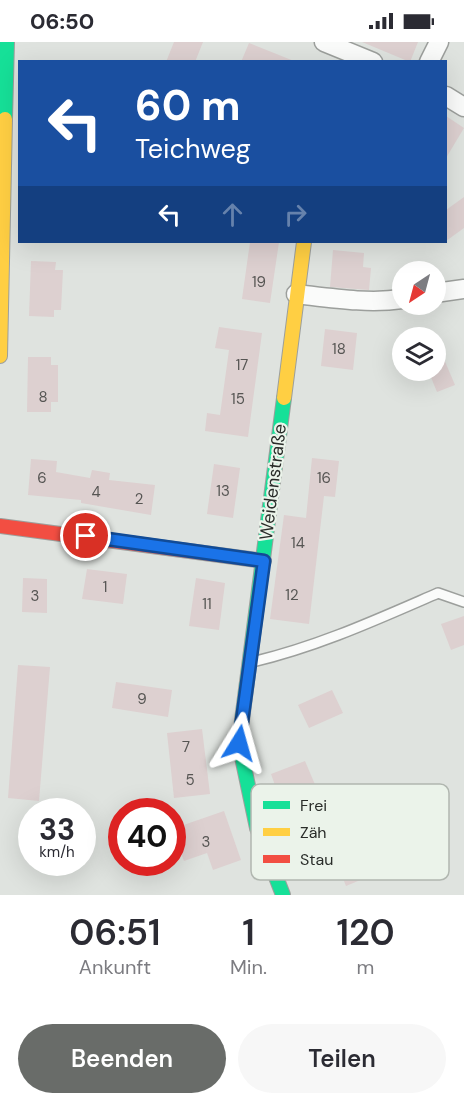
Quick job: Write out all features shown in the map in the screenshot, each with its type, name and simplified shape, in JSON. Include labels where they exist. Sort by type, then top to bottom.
[{"type":"street","points":[[0,356],[7,42]]},
{"type":"street","points":[[430,60],[440,42]]},
{"type":"street","points":[[325,49],[366,60]]},
{"type":"street","points":[[447,97],[464,107]]},
{"type":"street","name":"Weidenstraße","points":[[251,800],[239,743],[304,243]]},
{"type":"street","points":[[446,291],[464,289]]},
{"type":"street","points":[[296,294],[341,299],[392,301]]},
{"type":"street","points":[[0,526],[264,561]]},
{"type":"street","name":"Weidenstraße","points":[[277,880],[283,895]]},
{"type":"lane","points":[[250,662],[278,656],[325,639],[438,593],[464,602]]},
{"type":"building","points":[[174,42],[203,42],[196,60],[167,60]]},
{"type":"building","points":[[362,42],[418,42],[411,60],[405,60]]},
{"type":"building","points":[[249,43],[292,60],[242,60]]},
{"type":"building","points":[[447,117],[464,128],[447,156]]},
{"type":"building","points":[[464,197],[464,228],[447,240],[447,209]]},
{"type":"building","points":[[250,243],[279,243],[270,303],[242,299]]},
{"type":"building","points":[[333,250],[364,253],[363,267],[371,268],[369,290],[330,287]]},
{"type":"building","points":[[31,261],[56,262],[55,270],[63,270],[61,310],[54,310],[54,317],[29,316]]},
{"type":"building","points":[[219,327],[262,333],[248,437],[205,431],[207,413],[220,415],[229,350],[215,348]]},
{"type":"building","points":[[325,329],[357,333],[353,370],[321,366]]},
{"type":"building","points":[[28,357],[51,357],[51,365],[58,365],[58,402],[51,402],[51,412],[27,412]]},
{"type":"building","points":[[446,364],[455,385],[437,392],[432,381],[446,381]]},
{"type":"building","points":[[312,458],[339,461],[335,497],[324,496],[309,624],[270,619],[284,515],[306,518]]},
{"type":"building","points":[[31,459],[57,461],[56,472],[90,478],[92,470],[110,473],[109,480],[155,485],[151,515],[81,503],[81,500],[28,495]]},
{"type":"building","points":[[214,464],[240,468],[233,518],[207,514]]},
{"type":"building","points":[[87,569],[127,574],[123,604],[82,599]]},
{"type":"building","points":[[23,578],[47,579],[47,613],[22,612]]},
{"type":"building","points":[[196,578],[225,583],[219,630],[189,626]]},
{"type":"building","points":[[464,616],[464,645],[451,650],[441,624]]},
{"type":"building","points":[[18,665],[50,667],[39,798],[8,798]]},
{"type":"building","points":[[116,682],[172,690],[168,717],[112,708]]},
{"type":"building","points":[[332,690],[343,713],[309,728],[298,705]]},
{"type":"building","points":[[202,729],[210,794],[174,798],[167,733]]},
{"type":"building","points":[[305,761],[315,784],[275,784],[271,774]]},
{"type":"building","points":[[224,811],[241,860],[213,870],[207,853],[186,860],[186,824]]},
{"type":"building","points":[[344,880],[360,880],[346,886]]},
{"type":"traffic: fast","points":[[5,119],[7,42]]},
{"type":"traffic: fast","points":[[251,800],[239,743],[284,398]]},
{"type":"traffic: fast","points":[[277,880],[283,895]]},
{"type":"traffic: slow","points":[[0,356],[5,119]]},
{"type":"traffic: slow","points":[[284,398],[304,243]]},
{"type":"traffic: jam","points":[[0,526],[264,561]]},
{"type":"route","points":[[86,536],[264,561],[239,743]]}]
